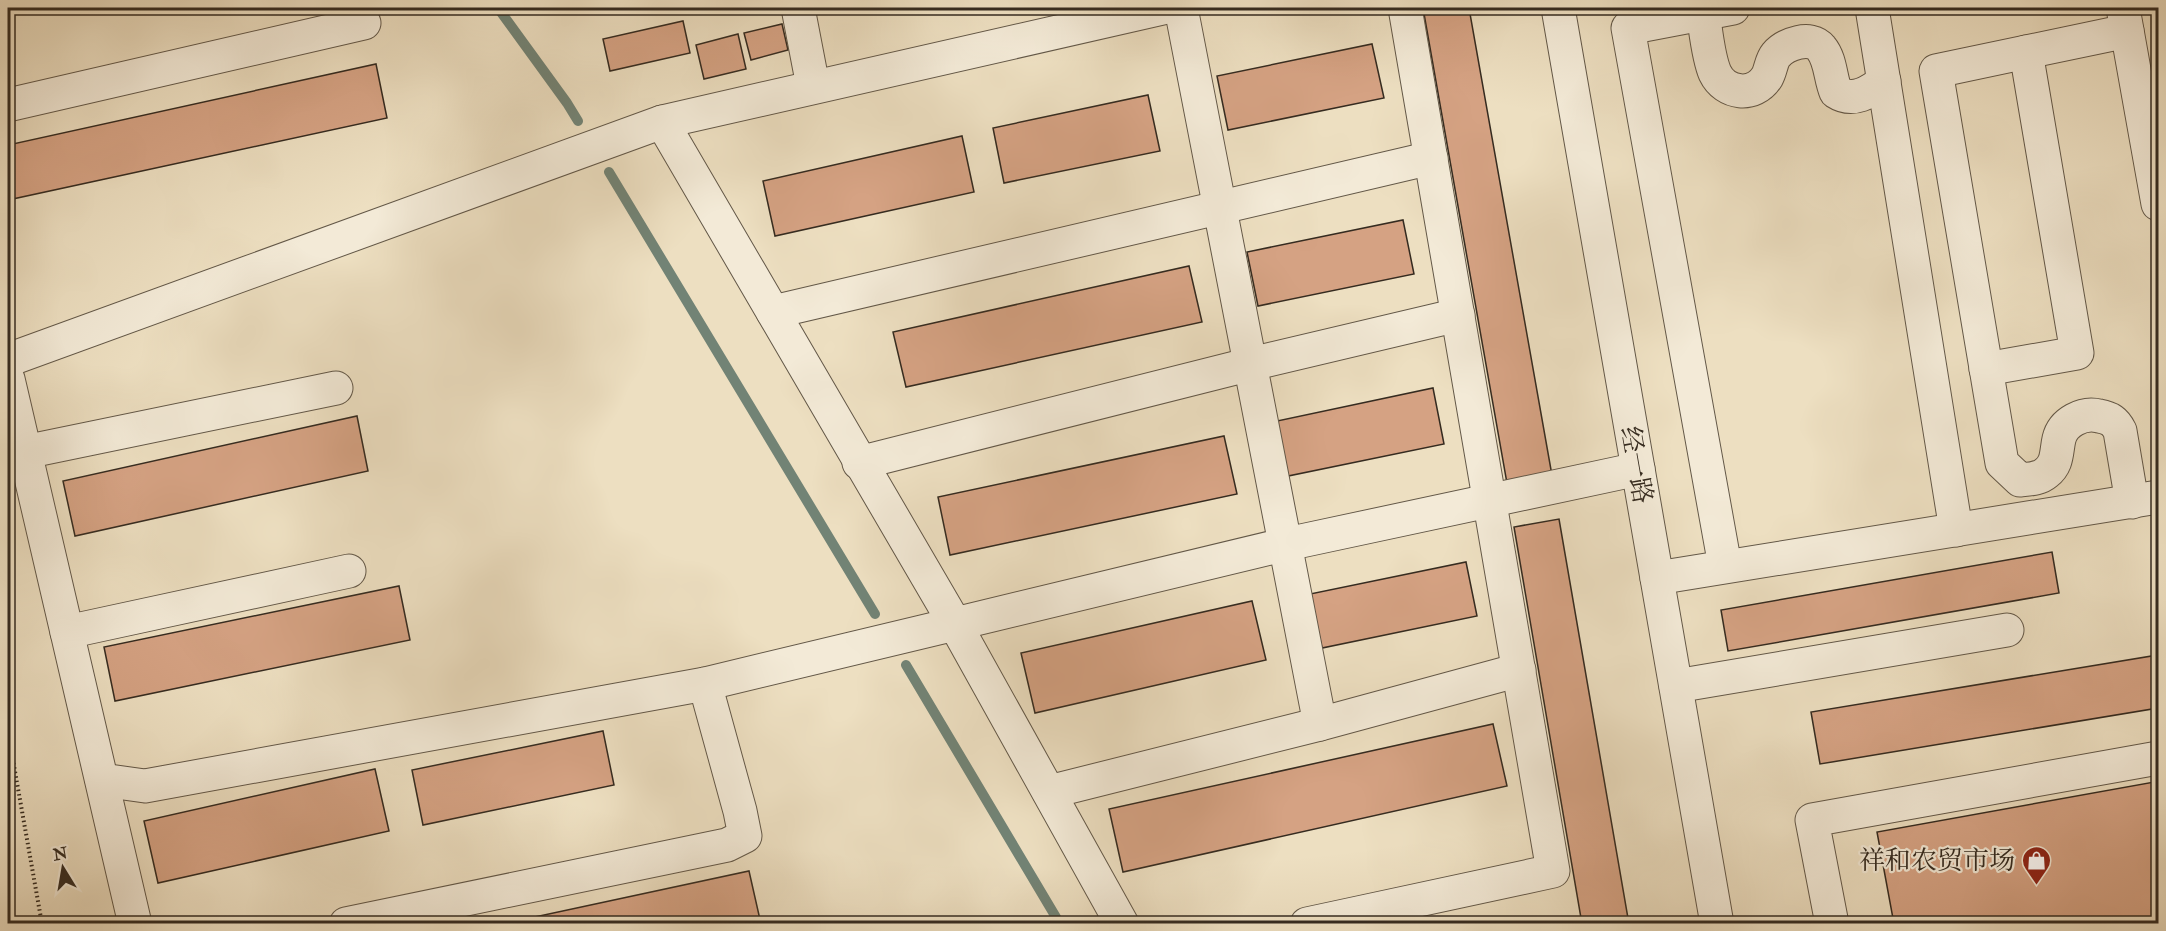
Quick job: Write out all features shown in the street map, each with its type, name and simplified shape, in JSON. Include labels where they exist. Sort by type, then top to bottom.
[{"type":"street","points":[[798,8],[813,86]]},
{"type":"street","points":[[8,360],[662,122],[1163,8]]},
{"type":"street","points":[[1181,8],[1287,544],[1320,724]]},
{"type":"street","points":[[1307,924],[1553,871],[1405,8]]},
{"type":"street","name":"经一路","points":[[1558,8],[1717,924]]},
{"type":"street","points":[[1872,8],[1956,530]]},
{"type":"street","points":[[1725,566],[1628,28],[1718,10],[1714,70],[1720,81],[1731,89],[1743,92],[1756,87],[1767,78],[1775,56],[1781,50],[1790,45],[1808,42],[1816,43],[1822,48],[1830,67],[1836,92],[1843,96],[1866,94],[1884,81]]},
{"type":"street","points":[[1657,578],[2145,499],[2115,421],[2094,414],[2074,419],[2059,437],[2055,462],[2047,472],[2035,479],[2020,480],[2002,463],[1936,71],[2026,52],[2125,19],[2158,204]]},
{"type":"street","points":[[8,105],[364,23]]},
{"type":"street","points":[[1986,369],[2077,353],[2026,52]]},
{"type":"street","points":[[662,122],[955,624],[1122,924]]},
{"type":"street","points":[[773,312],[1431,158]]},
{"type":"street","points":[[859,463],[1251,364],[1458,315]]},
{"type":"street","points":[[8,379],[135,924]]},
{"type":"street","points":[[25,452],[336,388]]},
{"type":"street","points":[[102,780],[146,786],[705,684],[1287,544],[1638,469]]},
{"type":"street","points":[[67,632],[349,571]]},
{"type":"street","points":[[1676,686],[2007,630]]},
{"type":"street","points":[[1049,792],[1320,724],[1519,670]]},
{"type":"street","points":[[346,924],[727,845],[745,836],[705,684]]},
{"type":"street","points":[[1824,922],[1812,820],[2158,758]]},
{"type":"path","points":[[8,732],[42,924]]},
{"type":"building","points":[[823,8],[854,8],[824,14]]},
{"type":"building","points":[[1423,8],[1469,8],[1553,481],[1508,489]]},
{"type":"building","points":[[683,21],[690,53],[610,71],[603,39]]},
{"type":"building","points":[[782,24],[788,50],[751,60],[744,33]]},
{"type":"building","points":[[738,34],[746,69],[704,79],[696,45]]},
{"type":"building","points":[[1372,44],[1384,98],[1228,130],[1217,76]]},
{"type":"building","points":[[376,64],[387,118],[8,200],[8,145]]},
{"type":"building","points":[[1148,95],[1160,151],[1004,183],[993,128]]},
{"type":"building","points":[[962,136],[974,192],[775,236],[763,181]]},
{"type":"building","points":[[1403,220],[1414,274],[1258,306],[1247,252]]},
{"type":"building","points":[[1189,266],[1202,322],[906,387],[893,332]]},
{"type":"building","points":[[1433,388],[1444,444],[1288,476],[1277,421]]},
{"type":"building","points":[[357,416],[368,471],[75,536],[63,481]]},
{"type":"building","points":[[1224,436],[1237,494],[950,555],[938,497]]},
{"type":"building","points":[[1559,519],[1629,924],[1582,924],[1514,527]]},
{"type":"building","points":[[2052,552],[2059,593],[1728,651],[1721,610]]},
{"type":"building","points":[[1466,562],[1477,616],[1322,648],[1310,594]]},
{"type":"building","points":[[399,586],[410,640],[115,701],[104,647]]},
{"type":"building","points":[[1252,601],[1266,660],[1035,713],[1021,653]]},
{"type":"building","points":[[2158,655],[2158,708],[1820,764],[1811,712]]},
{"type":"building","points":[[1493,724],[1507,786],[1123,872],[1109,809]]},
{"type":"building","points":[[603,731],[614,785],[423,825],[412,770]]},
{"type":"building","points":[[375,769],[389,831],[158,883],[144,821]]},
{"type":"building","points":[[2154,782],[2158,805],[2158,924],[1894,924],[1877,832]]},
{"type":"building","points":[[749,871],[761,924],[502,924]]},
{"type":"waterway","points":[[498,8],[578,121]]},
{"type":"waterway","points":[[609,172],[875,614]]},
{"type":"waterway","points":[[906,665],[1060,924]]},
{"type":"place","name":"祥和农贸市场","points":[[2036,886]]}]
